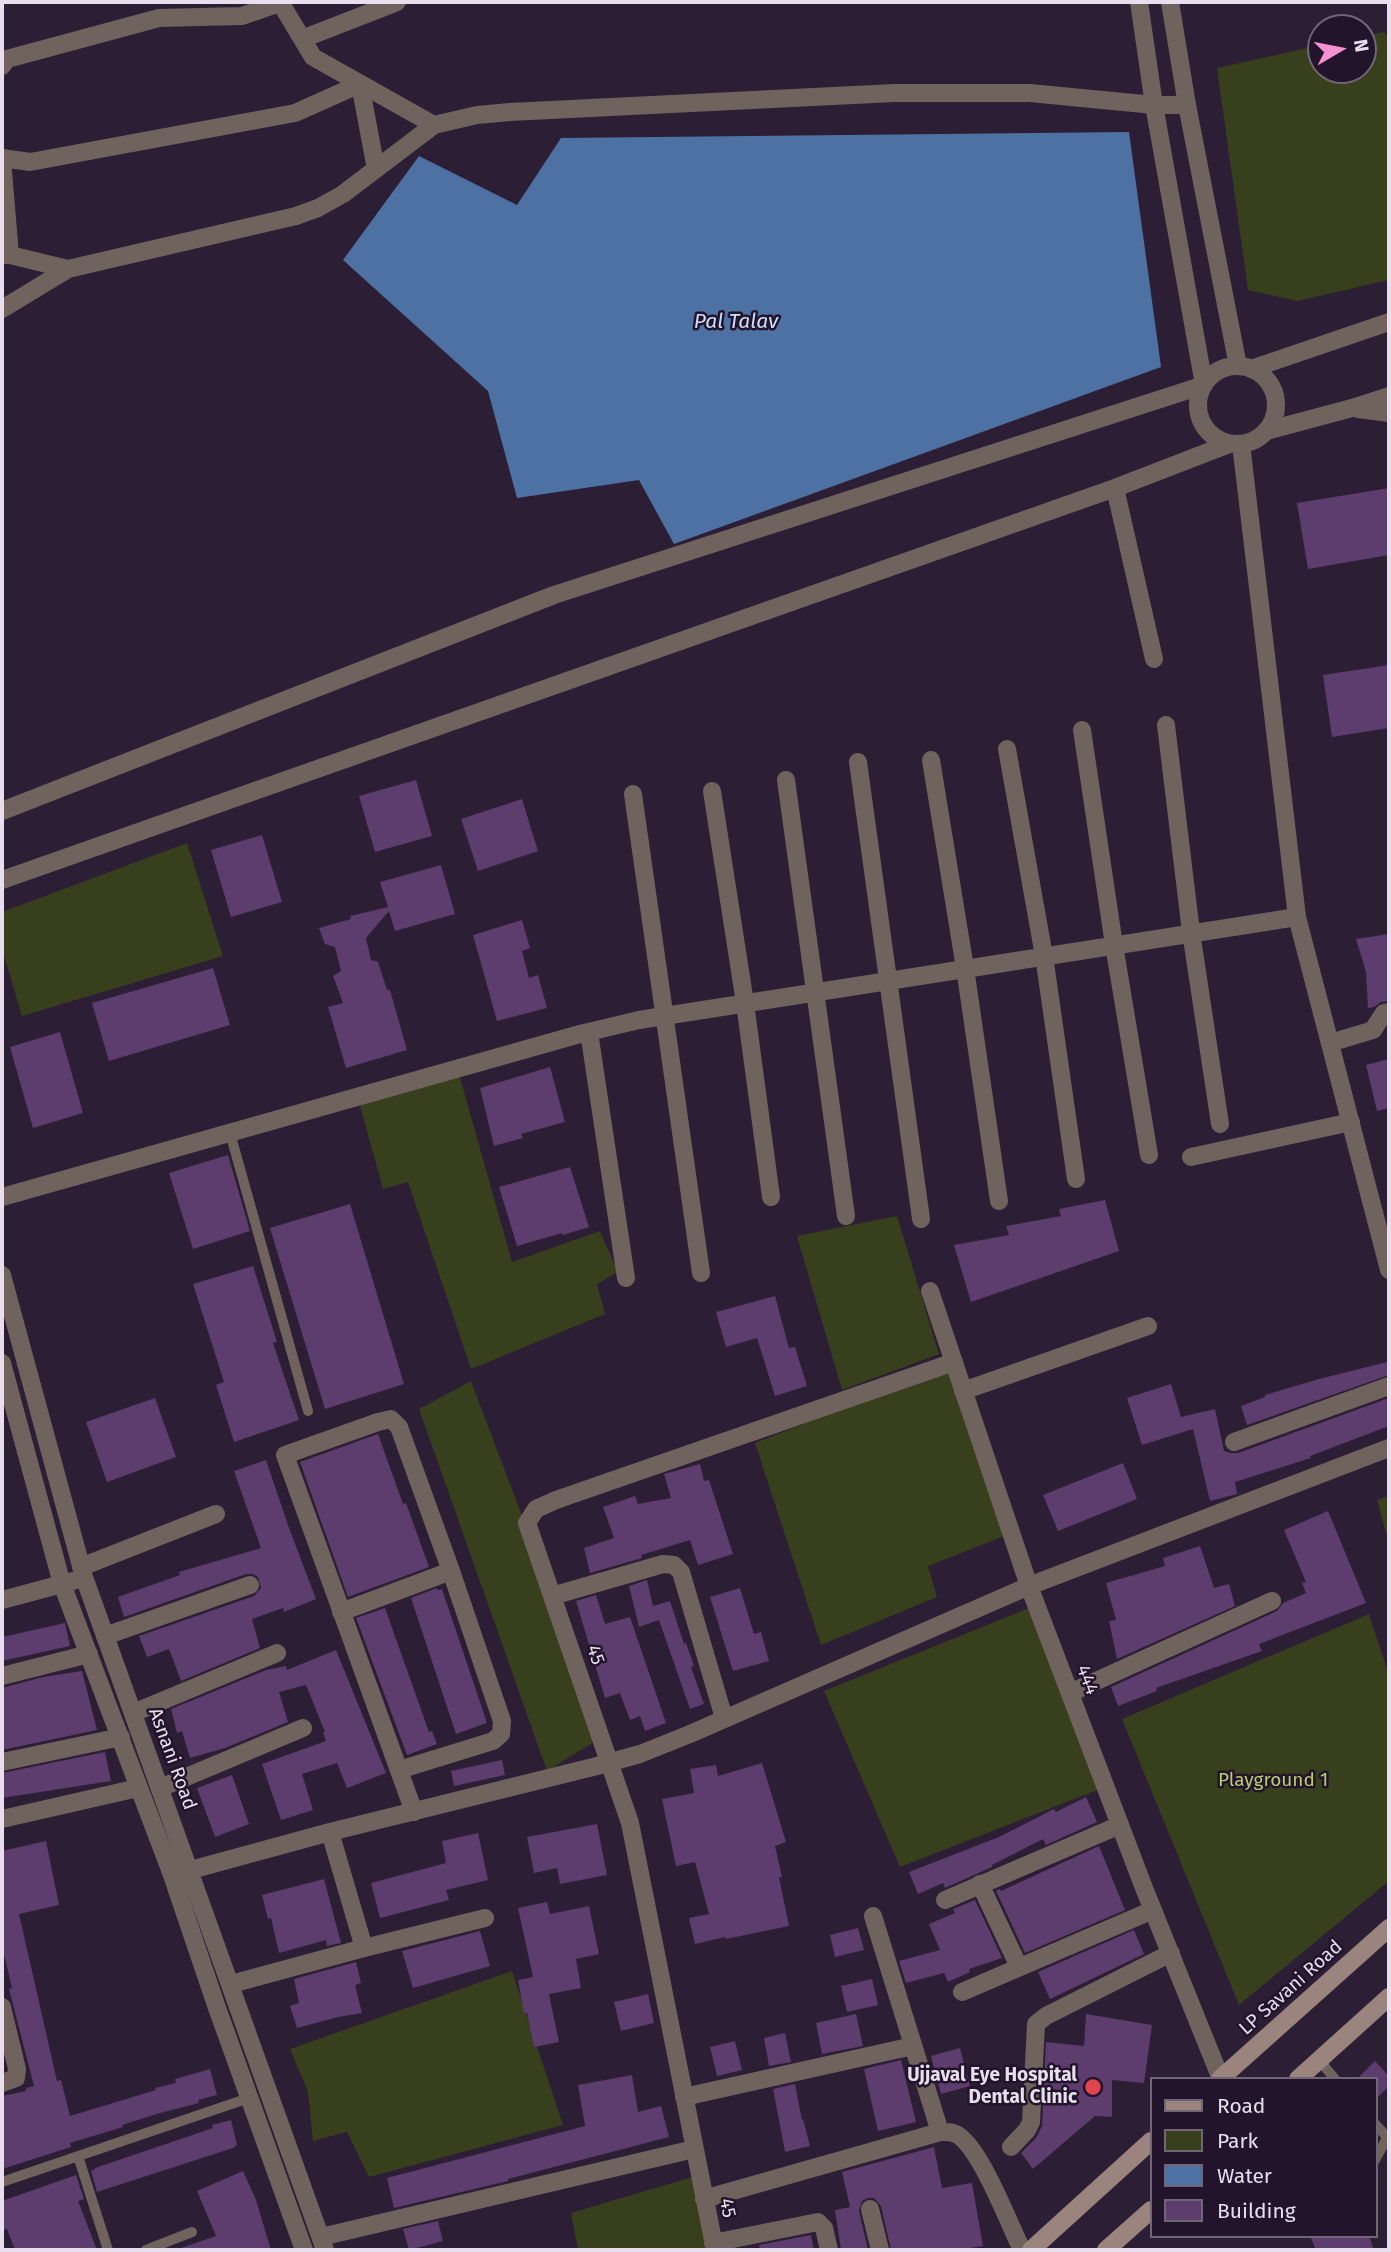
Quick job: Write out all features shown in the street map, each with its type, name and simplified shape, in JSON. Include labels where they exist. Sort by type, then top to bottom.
[{"type":"main road","name":"LP Savani Road","points":[[1223,2077],[1389,1928]]},
{"type":"main road","points":[[1300,2077],[1389,1997]]},
{"type":"main road","points":[[1031,2250],[1150,2142]]},
{"type":"main road","points":[[1106,2250],[1150,2211]]},
{"type":"street","points":[[2,66],[8,59],[159,18],[242,16],[280,2],[313,57],[434,125]]},
{"type":"street","points":[[302,40],[397,2]]},
{"type":"street","points":[[1139,2],[1154,105],[1204,385]]},
{"type":"street","points":[[1170,2],[1186,105],[1244,368]]},
{"type":"street","points":[[68,269],[6,255],[2,158],[30,162],[295,113],[360,84]]},
{"type":"street","points":[[360,84],[376,169]]},
{"type":"street","points":[[2,309],[68,269],[296,216],[318,208],[343,194],[434,125],[477,115],[510,111],[894,93],[1030,93],[1154,105],[1186,105]]},
{"type":"street","points":[[1235,444],[1217,439],[1201,421],[1199,397],[1204,385],[1213,375],[1224,368],[1244,368],[1389,322]]},
{"type":"street","points":[[2,880],[1235,444],[1253,441],[1271,424],[1275,413],[1275,399],[1262,376],[1244,368]]},
{"type":"street","points":[[2,811],[554,595],[1204,385]]},
{"type":"street","points":[[1266,430],[1389,396]]},
{"type":"street","points":[[1352,408],[1389,413]]},
{"type":"street","points":[[1235,444],[1297,917],[1389,1270]]},
{"type":"street","points":[[1115,488],[1154,659]]},
{"type":"street","points":[[1166,725],[1191,932],[1220,1124]]},
{"type":"street","points":[[1082,730],[1149,1155]]},
{"type":"street","points":[[1007,748],[1044,956],[1076,1179]]},
{"type":"street","points":[[931,760],[999,1201]]},
{"type":"street","points":[[858,762],[921,1219]]},
{"type":"street","points":[[786,780],[846,1216]]},
{"type":"street","points":[[712,791],[745,1003],[771,1197]]},
{"type":"street","points":[[633,794],[701,1273]]},
{"type":"street","points":[[2,1197],[589,1032],[664,1016],[1297,917]]},
{"type":"street","points":[[1330,1042],[1373,1030],[1384,1013],[1389,1012]]},
{"type":"street","points":[[589,1032],[626,1278]]},
{"type":"street","points":[[1191,1157],[1351,1122]]},
{"type":"street","name":"Asnani Road","points":[[2,1275],[83,1572],[323,2244]]},
{"type":"street","name":"444","points":[[930,1291],[1029,1586],[1220,2077]]},
{"type":"street","points":[[963,1391],[1148,1326]]},
{"type":"street","name":"45","points":[[714,2246],[630,1823],[527,1524],[536,1509],[556,1500],[954,1362]]},
{"type":"street","points":[[2,1363],[5,1386],[62,1584],[172,1875],[304,2250]]},
{"type":"street","points":[[1234,1442],[1389,1386]]},
{"type":"street","points":[[399,1770],[493,1741],[501,1734],[502,1721],[399,1427],[391,1419],[285,1455],[414,1812]]},
{"type":"street","points":[[172,1875],[653,1749],[1029,1586],[1389,1448]]},
{"type":"street","points":[[2,1600],[62,1584],[83,1572],[216,1514]]},
{"type":"street","points":[[552,1596],[663,1564],[674,1565],[681,1572],[724,1718]]},
{"type":"street","points":[[341,1612],[451,1571]]},
{"type":"street","points":[[105,1636],[250,1585]]},
{"type":"street","points":[[1070,1693],[1272,1601]]},
{"type":"street","points":[[133,1713],[278,1653]]},
{"type":"street","points":[[2,1676],[89,1654]]},
{"type":"street","points":[[160,1788],[303,1727]]},
{"type":"street","points":[[2,1762],[121,1737]]},
{"type":"street","points":[[2,1819],[138,1787]]},
{"type":"street","points":[[945,1900],[1120,1825]]},
{"type":"street","points":[[330,1832],[364,1948]]},
{"type":"street","points":[[980,1884],[1019,1967]]},
{"type":"street","points":[[962,1992],[1153,1910]]},
{"type":"street","points":[[873,1916],[940,2132]]},
{"type":"street","points":[[231,1984],[485,1918]]},
{"type":"street","points":[[1011,2147],[1031,2122],[1036,2024],[1046,2016],[1171,1953]]},
{"type":"street","points":[[2,2007],[17,2069],[16,2078],[2,2083]]},
{"type":"street","points":[[684,2097],[913,2046]]},
{"type":"street","points":[[704,2199],[940,2132],[953,2131],[964,2139],[976,2154],[1021,2250]]},
{"type":"street","points":[[323,2244],[694,2149]]},
{"type":"street","points":[[870,2209],[880,2250]]},
{"type":"street","points":[[714,2246],[818,2221],[824,2228],[829,2250]]},
{"type":"lane","points":[[230,1133],[308,1411]]},
{"type":"lane","points":[[1319,2060],[1333,2077]]},
{"type":"lane","points":[[2,2182],[249,2098]]},
{"type":"lane","points":[[1377,2157],[1388,2138]]},
{"type":"lane","points":[[78,2155],[108,2250]]},
{"type":"lane","points":[[146,2250],[192,2232]]},
{"type":"green space","points":[[1384,32],[1389,38],[1389,280],[1297,301],[1248,290],[1217,68],[1307,48],[1307,84],[1377,84],[1377,33]]},
{"type":"green space","points":[[187,843],[223,956],[22,1016],[2,949],[2,912]]},
{"type":"green space","points":[[459,1074],[512,1262],[600,1231],[618,1272],[597,1284],[605,1314],[471,1369],[408,1182],[383,1189],[359,1102]]},
{"type":"green space","points":[[897,1216],[939,1354],[842,1390],[797,1236]]},
{"type":"green space","points":[[950,1366],[1007,1535],[928,1566],[937,1597],[821,1645],[755,1443]]},
{"type":"green space","points":[[471,1381],[605,1735],[547,1771],[419,1409]]},
{"type":"green space","points":[[1389,1496],[1389,1544],[1377,1500]]},
{"type":"green space","points":[[1034,1606],[1105,1787],[900,1867],[824,1691]]},
{"type":"green space","name":"Playground 1","points":[[1369,1614],[1389,1675],[1389,1881],[1239,2005],[1122,1719]]},
{"type":"green space","points":[[512,1971],[563,2125],[369,2177],[347,2132],[313,2141],[308,2092],[290,2049]]},
{"type":"green space","points":[[699,2175],[715,2250],[578,2250],[571,2213]]},
{"type":"water","name":"Pal Talav","points":[[1129,132],[1161,367],[674,544],[639,480],[517,498],[488,391],[343,260],[419,156],[517,205],[561,138]]},
{"type":"building","points":[[1389,488],[1389,555],[1308,569],[1297,503]]},
{"type":"building","points":[[1389,665],[1389,728],[1332,737],[1323,675]]},
{"type":"building","points":[[416,780],[432,836],[375,852],[359,796]]},
{"type":"building","points":[[522,799],[538,851],[478,871],[461,819]]},
{"type":"building","points":[[262,835],[282,902],[231,917],[211,850]]},
{"type":"building","points":[[441,865],[455,914],[395,931],[389,911],[366,938],[371,960],[378,962],[387,990],[390,990],[407,1050],[346,1068],[328,1007],[343,1003],[333,976],[341,971],[335,947],[325,944],[319,928],[351,919],[350,916],[388,907],[380,882]]},
{"type":"building","points":[[522,920],[530,948],[522,951],[529,978],[538,975],[547,1008],[497,1021],[473,935]]},
{"type":"building","points":[[1389,934],[1389,1001],[1368,1008],[1366,972],[1356,939]]},
{"type":"building","points":[[213,968],[230,1025],[109,1061],[92,1003]]},
{"type":"building","points":[[60,1032],[83,1113],[33,1128],[10,1047]]},
{"type":"building","points":[[1389,1059],[1389,1108],[1377,1111],[1366,1065]]},
{"type":"building","points":[[550,1067],[565,1122],[521,1134],[523,1138],[494,1146],[480,1088]]},
{"type":"building","points":[[228,1155],[250,1231],[193,1249],[169,1173]]},
{"type":"building","points":[[570,1167],[589,1227],[517,1246],[499,1187]]},
{"type":"building","points":[[1105,1200],[1119,1251],[971,1302],[954,1245],[1009,1235],[1006,1226],[1061,1216],[1059,1209]]},
{"type":"building","points":[[350,1204],[404,1384],[325,1409],[270,1228]]},
{"type":"building","points":[[253,1266],[277,1342],[273,1343],[299,1420],[234,1442],[216,1385],[224,1382],[193,1284]]},
{"type":"building","points":[[775,1296],[789,1348],[795,1347],[807,1386],[775,1396],[757,1338],[726,1347],[716,1312]]},
{"type":"building","points":[[1387,1362],[1389,1375],[1247,1425],[1241,1406],[1265,1395]]},
{"type":"building","points":[[1171,1384],[1181,1417],[1215,1409],[1224,1451],[1231,1453],[1238,1453],[1389,1398],[1389,1426],[1310,1456],[1311,1458],[1235,1482],[1237,1494],[1210,1501],[1193,1429],[1142,1445],[1127,1398]]},
{"type":"building","points":[[155,1398],[176,1457],[107,1482],[86,1422]]},
{"type":"building","points":[[378,1434],[429,1567],[348,1597],[300,1462]]},
{"type":"building","points":[[266,1460],[316,1599],[284,1612],[283,1608],[252,1619],[260,1648],[181,1681],[169,1649],[147,1657],[139,1636],[254,1596],[261,1588],[258,1577],[246,1574],[124,1617],[118,1597],[180,1575],[179,1572],[261,1548],[234,1471]]},
{"type":"building","points":[[1123,1463],[1137,1499],[1058,1531],[1043,1495]]},
{"type":"building","points":[[700,1464],[704,1481],[709,1480],[733,1554],[698,1565],[690,1540],[590,1573],[584,1548],[614,1538],[603,1507],[635,1496],[638,1504],[671,1498],[664,1474]]},
{"type":"building","points":[[1328,1511],[1366,1603],[1259,1644],[1262,1651],[1156,1688],[1157,1691],[1118,1706],[1111,1687],[1277,1611],[1283,1603],[1306,1593],[1302,1583],[1306,1582],[1284,1530]]},
{"type":"building","points":[[1200,1546],[1214,1588],[1229,1584],[1235,1606],[1117,1659],[1109,1621],[1116,1620],[1106,1583],[1165,1566],[1163,1558]]},
{"type":"building","points":[[647,1580],[653,1606],[670,1601],[694,1666],[691,1667],[704,1704],[690,1709],[659,1620],[639,1627],[629,1586]]},
{"type":"building","points":[[437,1588],[442,1589],[487,1723],[456,1734],[411,1598]]},
{"type":"building","points":[[740,1588],[754,1634],[761,1632],[769,1661],[733,1671],[710,1597]]},
{"type":"building","points":[[596,1595],[605,1624],[630,1617],[666,1723],[645,1731],[640,1716],[630,1720],[620,1693],[605,1698],[576,1601]]},
{"type":"building","points":[[385,1608],[429,1732],[432,1731],[437,1744],[407,1755],[356,1618]]},
{"type":"building","points":[[65,1623],[70,1646],[2,1661],[2,1637]]},
{"type":"building","points":[[336,1650],[386,1773],[347,1788],[337,1763],[302,1774],[313,1810],[281,1820],[262,1764],[326,1741],[306,1685],[279,1692],[288,1722],[225,1748],[190,1758],[182,1731],[177,1733],[171,1709],[266,1670],[286,1666],[287,1670]]},
{"type":"building","points":[[82,1671],[97,1730],[2,1750],[2,1688],[43,1677]]},
{"type":"building","points":[[105,1752],[111,1781],[2,1798],[2,1773]]},
{"type":"building","points":[[502,1760],[505,1775],[454,1786],[451,1771]]},
{"type":"building","points":[[762,1763],[786,1842],[775,1846],[789,1926],[695,1944],[689,1918],[709,1914],[695,1862],[676,1866],[662,1799],[694,1793],[690,1769],[716,1765],[718,1776]]},
{"type":"building","points":[[232,1775],[249,1824],[215,1837],[197,1788]]},
{"type":"building","points":[[1086,1797],[1097,1822],[1046,1845],[1043,1839],[992,1867],[945,1888],[943,1883],[918,1894],[909,1872],[999,1837],[1054,1809],[1056,1812]]},
{"type":"building","points":[[597,1824],[607,1875],[560,1884],[557,1868],[534,1873],[527,1837]]},
{"type":"building","points":[[478,1833],[488,1880],[446,1890],[449,1900],[380,1918],[371,1883],[446,1863],[442,1841]]},
{"type":"building","points":[[46,1841],[59,1905],[19,1914],[57,2081],[61,2080],[70,2116],[156,2090],[155,2088],[176,2083],[175,2079],[210,2069],[217,2095],[198,2100],[199,2103],[122,2125],[123,2127],[70,2143],[71,2147],[2,2169],[2,2096],[26,2091],[26,2088],[34,2086],[9,1989],[12,1988],[2,1946],[2,1851]]},
{"type":"building","points":[[1099,1846],[1125,1910],[1025,1953],[996,1891]]},
{"type":"building","points":[[324,1879],[341,1943],[327,1946],[326,1940],[279,1953],[271,1918],[268,1919],[262,1895]]},
{"type":"building","points":[[975,1900],[1002,1958],[969,1969],[970,1972],[948,1982],[944,1973],[906,1983],[899,1961],[940,1950],[929,1924],[955,1913],[953,1909]]},
{"type":"building","points":[[547,1902],[550,1914],[589,1906],[599,1954],[576,1959],[581,1988],[549,1994],[559,2042],[534,2047],[518,1980],[533,1977],[518,1908]]},
{"type":"building","points":[[858,1928],[864,1950],[835,1957],[830,1935]]},
{"type":"building","points":[[1134,1930],[1144,1954],[1050,1999],[1038,1972]]},
{"type":"building","points":[[480,1931],[490,1966],[413,1988],[402,1951]]},
{"type":"building","points":[[356,1962],[361,1983],[355,1985],[362,2013],[297,2028],[290,2006],[299,2003],[294,1979]]},
{"type":"building","points":[[872,1979],[878,2005],[847,2012],[841,1986]]},
{"type":"building","points":[[648,1994],[654,2023],[621,2031],[614,2002]]},
{"type":"building","points":[[856,2014],[863,2046],[822,2054],[816,2023]]},
{"type":"building","points":[[1086,2014],[1152,2025],[1144,2083],[1112,2080],[1112,2117],[1095,2116],[1033,2169],[1021,2153],[1036,2138],[1042,2126],[1046,2042],[1084,2046]]},
{"type":"building","points":[[785,2033],[791,2062],[769,2066],[764,2038]]},
{"type":"building","points":[[735,2041],[742,2070],[717,2076],[710,2047]]},
{"type":"building","points":[[960,2048],[970,2086],[941,2094],[931,2056]]},
{"type":"building","points":[[901,2060],[916,2122],[878,2131],[864,2069]]},
{"type":"building","points":[[1375,2061],[1389,2076],[1389,2086],[1377,2098],[1377,2077],[1359,2077]]},
{"type":"building","points":[[632,2075],[638,2112],[661,2106],[669,2137],[508,2181],[394,2208],[387,2178],[585,2126],[578,2085]]},
{"type":"building","points":[[795,2084],[810,2146],[785,2152],[773,2089]]},
{"type":"building","points":[[231,2120],[237,2145],[233,2148],[97,2192],[91,2171],[95,2168]]},
{"type":"building","points":[[934,2147],[942,2188],[972,2183],[983,2246],[956,2250],[891,2250],[881,2206],[874,2198],[868,2198],[862,2201],[859,2211],[868,2250],[841,2250],[835,2210],[850,2207],[842,2172]]},
{"type":"building","points":[[243,2171],[256,2200],[271,2250],[181,2250],[216,2236],[197,2191]]},
{"type":"building","points":[[76,2175],[84,2199],[78,2201],[97,2250],[15,2250],[7,2229],[2,2230],[2,2201]]},
{"type":"building","points":[[438,2221],[443,2241],[409,2250],[403,2229]]},
{"type":"building","points":[[811,2235],[814,2250],[760,2250],[759,2245]]},
{"type":"building","points":[[1311,2238],[1370,2238],[1374,2250],[1316,2250]]},
{"type":"place","name":"Ujjaval Eye Hospital Dental Clinic","points":[[1093,2087]]}]
